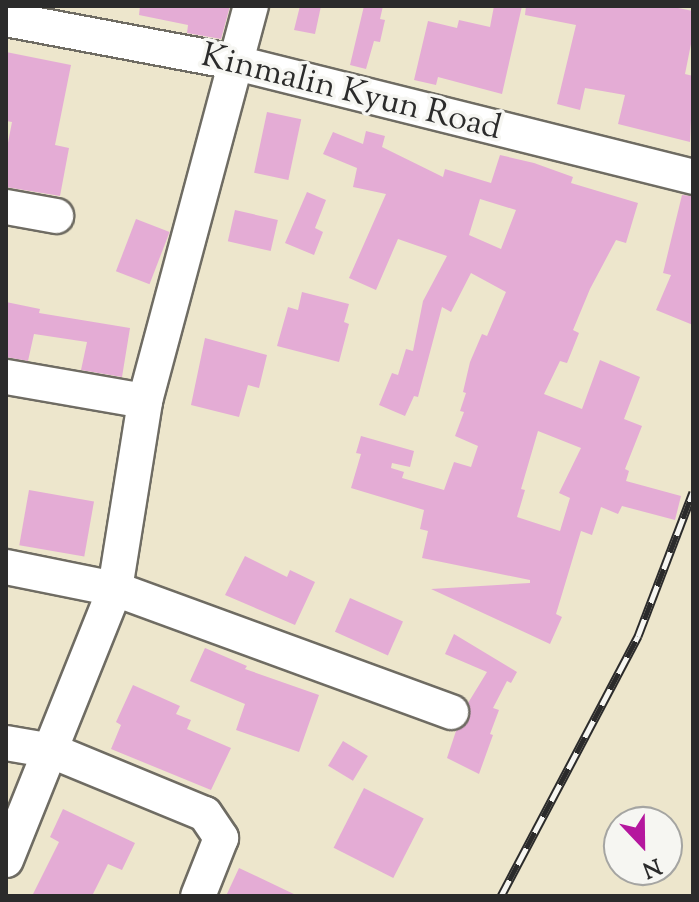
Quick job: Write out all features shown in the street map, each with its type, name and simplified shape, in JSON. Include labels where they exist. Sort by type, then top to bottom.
[{"type":"street","points":[[6,860],[115,589],[145,401],[233,62],[251,6]]},
{"type":"street","name":"Kinmalin Kyun Road","points":[[6,19],[233,62],[693,177]]},
{"type":"street","points":[[6,207],[56,216]]},
{"type":"street","points":[[6,377],[145,401]]},
{"type":"street","points":[[6,567],[115,589],[451,712]]},
{"type":"street","points":[[6,743],[52,751],[205,814],[221,838],[198,896]]},
{"type":"building","points":[[140,6],[230,6],[221,39],[187,33],[188,25],[139,15]]},
{"type":"building","points":[[300,6],[321,6],[315,34],[294,30]]},
{"type":"building","points":[[364,6],[383,6],[380,19],[385,20],[380,42],[374,41],[366,69],[350,65]]},
{"type":"building","points":[[494,6],[522,6],[502,94],[438,77],[436,85],[414,80],[428,21],[457,28],[459,20],[490,27]]},
{"type":"building","points":[[526,6],[668,6],[693,11],[693,34],[685,74],[693,76],[690,142],[618,124],[625,95],[585,88],[580,110],[557,104],[576,25],[525,15]]},
{"type":"building","points":[[6,52],[71,65],[55,145],[69,148],[60,196],[6,187],[6,153],[12,122],[6,121]]},
{"type":"building","points":[[267,112],[301,119],[288,180],[254,173]]},
{"type":"building","points":[[366,131],[385,136],[382,147],[443,177],[445,169],[491,183],[500,155],[534,163],[573,177],[571,183],[638,203],[626,243],[616,240],[590,289],[573,330],[579,333],[567,363],[560,361],[544,394],[582,409],[600,360],[640,377],[624,419],[642,426],[625,469],[629,471],[626,481],[681,496],[675,520],[622,506],[618,514],[601,507],[592,535],[581,531],[556,614],[562,617],[550,644],[431,589],[530,583],[530,580],[422,558],[428,531],[420,529],[424,510],[351,488],[361,454],[356,453],[361,436],[414,451],[410,467],[392,463],[391,468],[404,472],[402,478],[444,490],[454,462],[471,467],[478,446],[455,436],[464,412],[460,411],[466,393],[463,392],[470,362],[482,334],[487,336],[506,292],[471,273],[451,312],[442,307],[418,397],[414,396],[405,416],[379,405],[392,373],[398,375],[406,349],[413,351],[423,301],[447,256],[398,239],[376,290],[349,278],[386,194],[353,187],[357,168],[323,154],[333,132],[363,144]],"holes":[[[480,199],[516,210],[501,249],[469,235]],[[538,431],[581,448],[559,493],[570,498],[560,531],[517,517],[525,490],[521,489]]]},
{"type":"building","points":[[307,192],[326,200],[315,228],[323,232],[314,255],[285,243]]},
{"type":"building","points":[[682,195],[693,196],[693,325],[656,310],[671,275],[663,273]]},
{"type":"building","points":[[235,210],[278,220],[271,251],[228,241]]},
{"type":"building","points":[[136,219],[170,232],[150,284],[116,271]]},
{"type":"building","points":[[302,292],[349,304],[344,322],[349,324],[339,362],[277,346],[288,307],[298,310]]},
{"type":"building","points":[[6,302],[40,309],[39,313],[130,328],[122,377],[81,370],[87,342],[34,334],[28,361],[6,357]]},
{"type":"building","points":[[205,338],[267,355],[259,388],[248,385],[239,417],[191,405]]},
{"type":"building","points":[[29,490],[94,501],[84,557],[19,545]]},
{"type":"building","points":[[245,556],[287,577],[290,570],[315,582],[295,625],[225,595]]},
{"type":"building","points":[[350,598],[403,622],[388,655],[335,632]]},
{"type":"building","points":[[454,634],[517,672],[511,683],[507,681],[493,708],[499,710],[479,774],[447,758],[456,731],[469,720],[468,703],[487,672],[445,654]]},
{"type":"building","points":[[205,648],[247,666],[245,669],[319,695],[299,752],[236,730],[245,704],[190,681]]},
{"type":"building","points":[[133,685],[180,706],[176,714],[191,720],[187,729],[231,748],[211,790],[111,749],[121,725],[116,722]]},
{"type":"building","points":[[343,741],[368,756],[353,781],[328,766]]},
{"type":"building","points":[[364,788],[424,818],[393,878],[334,848]]},
{"type":"building","points":[[63,809],[135,843],[122,870],[108,864],[92,896],[32,896],[59,842],[50,837]]},
{"type":"building","points":[[239,868],[298,896],[226,896]]},
{"type":"railway","points":[[501,896],[638,636],[693,492]]}]
